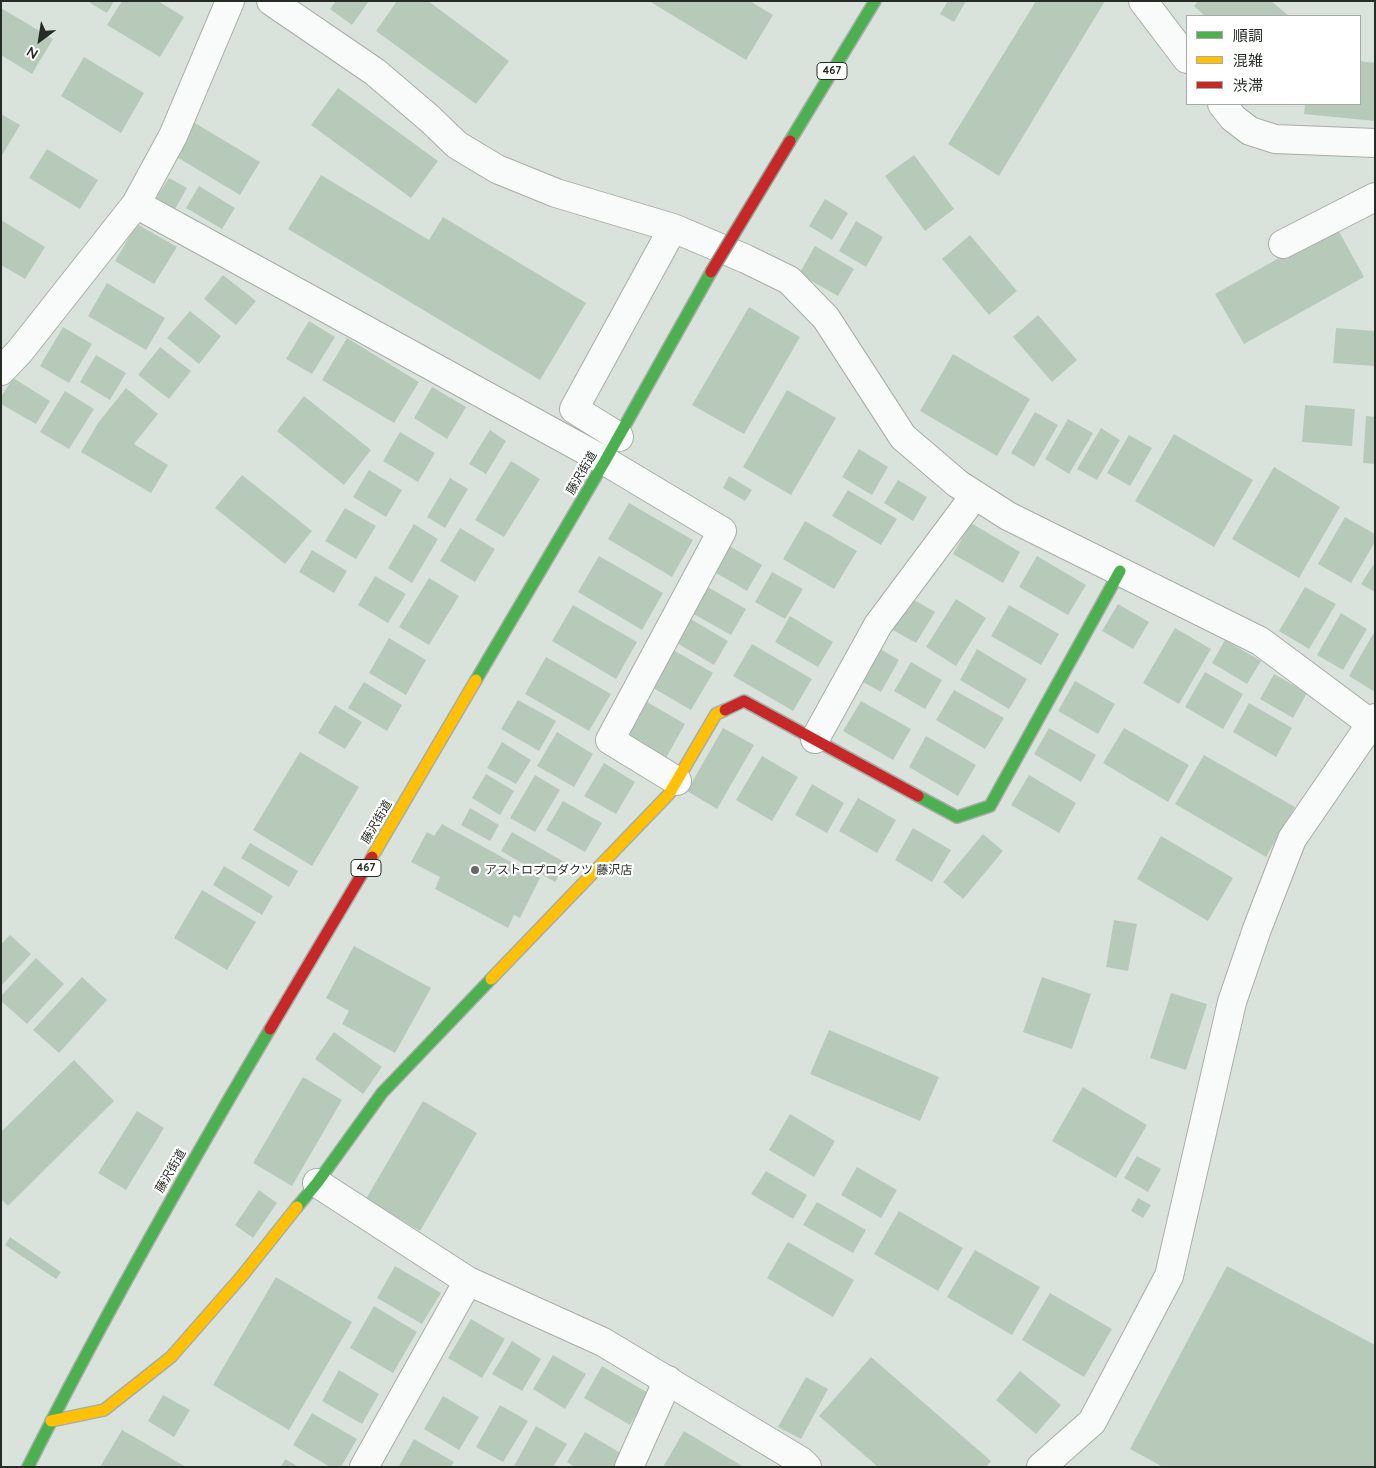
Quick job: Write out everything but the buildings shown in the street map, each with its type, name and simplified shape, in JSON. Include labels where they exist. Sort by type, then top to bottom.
[{"type":"main road","name":"藤沢街道","points":[[28,1467],[183,1177],[605,461],[711,272],[875,1]]},
{"type":"main road","points":[[51,1421],[104,1410],[171,1357],[242,1276],[316,1183],[382,1093],[669,794],[716,714],[744,701],[956,817],[990,806],[1120,571]]},
{"type":"street","points":[[1,371],[20,351],[136,204],[174,136],[230,1]]},
{"type":"street","points":[[271,1],[375,72],[457,145],[497,169],[556,193],[673,228],[746,259],[789,280],[826,318],[903,437],[958,484],[1008,516],[1260,641],[1372,721],[1292,839],[1257,929],[1232,1002],[1169,1276],[1092,1422],[1042,1467]]},
{"type":"street","points":[[1143,1],[1186,58]]},
{"type":"street","points":[[1223,105],[1233,118],[1250,131],[1275,139],[1375,142]]},
{"type":"street","points":[[1283,244],[1375,197]]},
{"type":"street","points":[[136,204],[605,461],[722,531],[610,740],[677,780]]},
{"type":"street","points":[[619,437],[574,409],[673,228]]},
{"type":"street","points":[[815,739],[878,624],[975,495]]},
{"type":"street","points":[[316,1183],[468,1280],[603,1342],[801,1461],[807,1467]]},
{"type":"street","points":[[364,1467],[468,1280]]},
{"type":"street","points":[[629,1467],[668,1380]]},
{"type":"traffic: fast","points":[[790,141],[875,1]]},
{"type":"traffic: fast","points":[[476,680],[605,461],[711,272]]},
{"type":"traffic: fast","points":[[918,796],[957,817],[990,806],[1120,571]]},
{"type":"traffic: fast","points":[[297,1207],[317,1183],[382,1093],[491,979]]},
{"type":"traffic: fast","points":[[28,1467],[145,1246],[270,1029]]},
{"type":"traffic: slow","points":[[372,857],[476,680]]},
{"type":"traffic: slow","points":[[491,979],[669,794],[716,714],[725,710]]},
{"type":"traffic: slow","points":[[51,1421],[104,1410],[171,1357],[242,1276],[297,1207]]},
{"type":"traffic: jam","points":[[711,272],[790,141]]},
{"type":"traffic: jam","points":[[725,710],[744,701],[918,796]]},
{"type":"traffic: jam","points":[[270,1029],[372,857]]},
{"type":"place","name":"アストロプロダクツ 藤沢店","points":[[475,870]]}]
